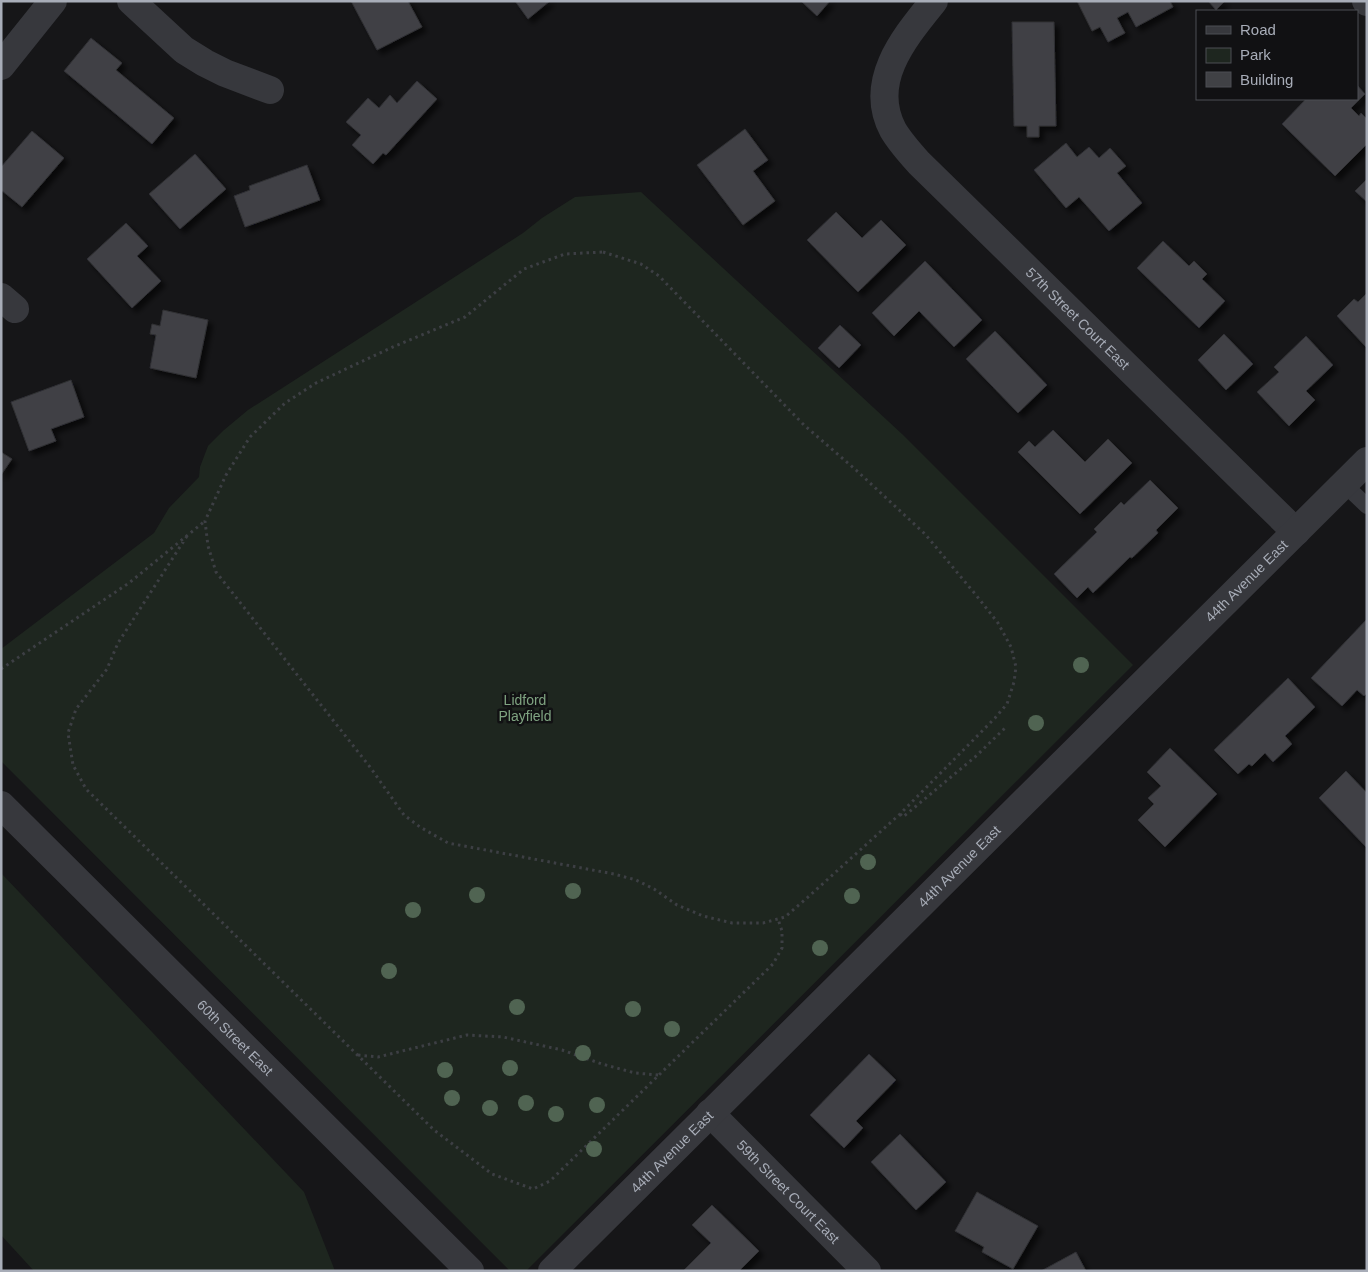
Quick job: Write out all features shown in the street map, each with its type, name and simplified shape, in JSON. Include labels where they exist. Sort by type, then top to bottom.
[{"type":"street","points":[[1,66],[52,1]]},
{"type":"street","points":[[131,1],[184,50],[225,73],[270,90]]},
{"type":"street","name":"57th Street Court East","points":[[934,1],[905,38],[890,66],[884,89],[886,111],[893,129],[902,143],[919,164],[1296,532]]},
{"type":"street","name":"44th Avenue East","points":[[552,1271],[1367,461]]},
{"type":"street","name":"60th Street East","points":[[1,805],[470,1271]]},
{"type":"street","name":"59th Street Court East","points":[[710,1113],[867,1271]]},
{"type":"lane","points":[[1344,484],[1367,506]]},
{"type":"path","points":[[1,669],[129,583],[205,521],[226,475],[250,437],[285,402],[316,383],[395,346],[465,317],[524,269],[565,254],[603,252],[641,264],[659,276],[804,426],[856,470],[925,534],[998,623],[1011,647],[1016,667],[1014,682],[1007,704],[900,814],[785,917],[763,923],[732,923],[703,916],[677,905],[654,889],[636,880],[614,874],[448,843],[420,827],[404,815],[370,767],[216,572],[208,546],[205,521]]},
{"type":"path","points":[[187,536],[118,643],[106,669],[76,709],[68,733],[73,766],[86,789],[434,1130],[492,1174],[533,1189],[550,1181],[773,964],[782,948],[782,931],[778,919]]},
{"type":"path","points":[[900,814],[903,817],[975,758],[1005,728]]},
{"type":"path","points":[[358,1055],[378,1057],[467,1035],[503,1037],[562,1050],[635,1073],[659,1075]]},
{"type":"green space","name":"Lidford Playfield","points":[[641,192],[902,434],[1133,665],[526,1271],[510,1271],[1,761],[1,649],[154,533],[169,508],[199,477],[200,467],[208,446],[248,410],[523,233],[542,218],[575,197]]},
{"type":"green space","points":[[1,873],[304,1192],[335,1271],[34,1271],[1,1235]]},
{"type":"building","points":[[351,1],[408,1],[422,27],[377,50]]},
{"type":"building","points":[[515,1],[550,1],[528,19]]},
{"type":"building","points":[[801,1],[830,1],[817,16]]},
{"type":"building","points":[[1077,1],[1170,1],[1173,7],[1136,27],[1128,12],[1117,18],[1125,33],[1108,42],[1100,27],[1092,31]]},
{"type":"building","points":[[1208,1],[1225,1],[1216,10]]},
{"type":"building","points":[[1012,22],[1054,22],[1056,126],[1039,126],[1039,137],[1027,137],[1027,126],[1014,126]]},
{"type":"building","points":[[91,38],[122,63],[116,70],[174,118],[152,144],[64,71]]},
{"type":"building","points":[[417,81],[437,99],[386,155],[383,153],[373,164],[352,145],[361,135],[346,122],[368,98],[379,108],[390,95],[397,103]]},
{"type":"building","points":[[1358,86],[1365,94],[1351,108],[1359,116],[1361,113],[1367,119],[1367,144],[1335,176],[1282,124],[1305,100],[1358,100]]},
{"type":"building","points":[[745,129],[768,160],[753,171],[775,201],[743,225],[697,165]]},
{"type":"building","points":[[32,131],[64,158],[22,207],[1,190],[1,167]]},
{"type":"building","points":[[1066,143],[1077,157],[1089,147],[1099,158],[1110,148],[1126,166],[1117,173],[1142,203],[1109,231],[1079,197],[1066,208],[1034,170]]},
{"type":"building","points":[[195,154],[226,189],[180,229],[149,194]]},
{"type":"building","points":[[307,165],[320,200],[245,227],[234,196],[250,190],[249,186]]},
{"type":"building","points":[[1367,179],[1367,202],[1355,191]]},
{"type":"building","points":[[836,212],[862,238],[881,220],[906,245],[858,292],[807,240]]},
{"type":"building","points":[[126,223],[148,246],[137,256],[161,281],[132,308],[87,259]]},
{"type":"building","points":[[1163,241],[1189,266],[1194,261],[1207,274],[1202,279],[1225,301],[1199,328],[1137,268]]},
{"type":"building","points":[[925,261],[982,320],[954,347],[919,311],[894,336],[872,313]]},
{"type":"building","points":[[1367,293],[1366,347],[1337,316],[1354,299],[1358,302]]},
{"type":"building","points":[[163,310],[208,320],[196,378],[150,368],[156,335],[150,334],[152,324],[160,326]]},
{"type":"building","points":[[840,325],[861,345],[839,368],[818,348]]},
{"type":"building","points":[[995,331],[1047,385],[1018,413],[966,359]]},
{"type":"building","points":[[1224,334],[1253,364],[1226,390],[1198,360]]},
{"type":"building","points":[[1306,336],[1333,365],[1306,391],[1315,400],[1289,426],[1257,392],[1279,372],[1274,367]]},
{"type":"building","points":[[71,380],[84,417],[51,429],[56,441],[29,451],[11,402]]},
{"type":"building","points":[[1053,430],[1085,462],[1108,439],[1132,463],[1080,514],[1018,452],[1029,441],[1035,447]]},
{"type":"building","points":[[1,452],[12,459],[1,475]]},
{"type":"building","points":[[1150,480],[1178,508],[1156,530],[1158,533],[1093,593],[1088,587],[1077,598],[1054,574],[1097,532],[1094,529],[1121,502],[1124,505]]},
{"type":"building","points":[[1367,619],[1367,693],[1364,696],[1357,690],[1342,706],[1311,678]]},
{"type":"building","points":[[1288,678],[1315,707],[1285,736],[1292,744],[1273,762],[1265,753],[1252,766],[1249,764],[1238,774],[1214,750]]},
{"type":"building","points":[[1170,748],[1217,794],[1165,847],[1138,820],[1154,804],[1148,798],[1161,786],[1147,772]]},
{"type":"building","points":[[1346,771],[1367,793],[1367,848],[1319,798]]},
{"type":"building","points":[[869,1054],[896,1080],[856,1121],[863,1128],[844,1148],[810,1115]]},
{"type":"building","points":[[900,1134],[946,1182],[916,1210],[871,1162]]},
{"type":"building","points":[[977,1192],[1038,1226],[1013,1269],[982,1252],[984,1247],[955,1231]]},
{"type":"building","points":[[712,1205],[759,1251],[739,1271],[683,1271],[711,1243],[692,1225]]},
{"type":"building","points":[[1076,1252],[1086,1271],[1041,1271]]}]
